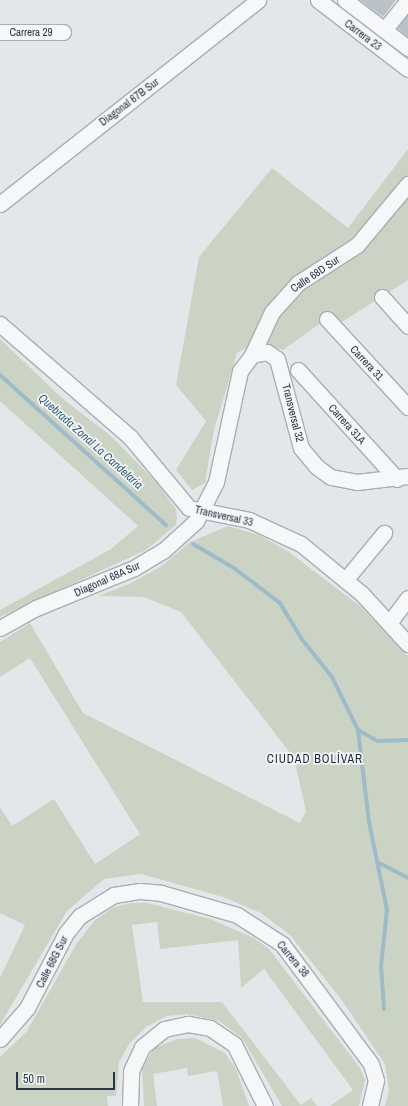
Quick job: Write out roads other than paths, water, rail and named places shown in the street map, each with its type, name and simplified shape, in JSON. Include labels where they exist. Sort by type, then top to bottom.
[{"type":"street","name":"Diagonal 67B Sur","points":[[0,204],[258,0]]},
{"type":"street","name":"Carrera 23","points":[[318,0],[408,69]]},
{"type":"street","name":"Carrera 23","points":[[345,0],[408,48]]},
{"type":"street","points":[[384,30],[408,0]]},
{"type":"street","name":"Carrera 29","points":[[0,32],[63,32]]},
{"type":"street","name":"Calle 68D Sur","points":[[203,513],[216,482],[239,376],[252,355],[265,325],[284,296],[357,245],[408,184]]},
{"type":"street","points":[[382,296],[408,326]]},
{"type":"street","name":"Carrera 31","points":[[327,319],[408,406]]},
{"type":"street","name":"Transversal 33","points":[[0,324],[130,437],[184,503],[203,513],[268,527],[301,544],[346,579],[408,644]]},
{"type":"street","name":"Transversal 32","points":[[252,355],[267,352],[276,359],[301,448],[317,468],[347,481],[402,477]]},
{"type":"street","name":"Carrera 31A","points":[[298,370],[402,477]]},
{"type":"street","name":"Diagonal 68A Sur","points":[[0,628],[36,608],[134,568],[178,539],[203,513]]},
{"type":"street","points":[[346,579],[384,533]]},
{"type":"street","points":[[389,623],[408,598]]},
{"type":"street","name":"Carrera 38","points":[[114,895],[140,891],[181,898],[237,915],[276,938],[371,1064],[376,1080],[370,1106]]},
{"type":"street","name":"Calle 68G Sur","points":[[0,1039],[27,1008],[73,924],[89,909],[114,895]]},
{"type":"street","points":[[130,1106],[131,1071],[148,1040],[164,1029],[188,1024],[218,1032],[240,1053],[265,1106]]},
{"type":"waterway","name":"Quebrada Zonal La Candelaria","points":[[0,375],[166,525]]},
{"type":"waterway","name":"Quebrada Zonal La Candelaria","points":[[193,544],[234,568],[280,603],[301,638],[332,677],[358,730],[378,741],[408,740]]},
{"type":"waterway","points":[[358,730],[369,822],[387,910],[381,966],[384,1009]]},
{"type":"waterway","points":[[379,863],[408,878]]},
{"type":"district","name":"CIUDAD BOLÍVAR","points":[[315,760]]}]
